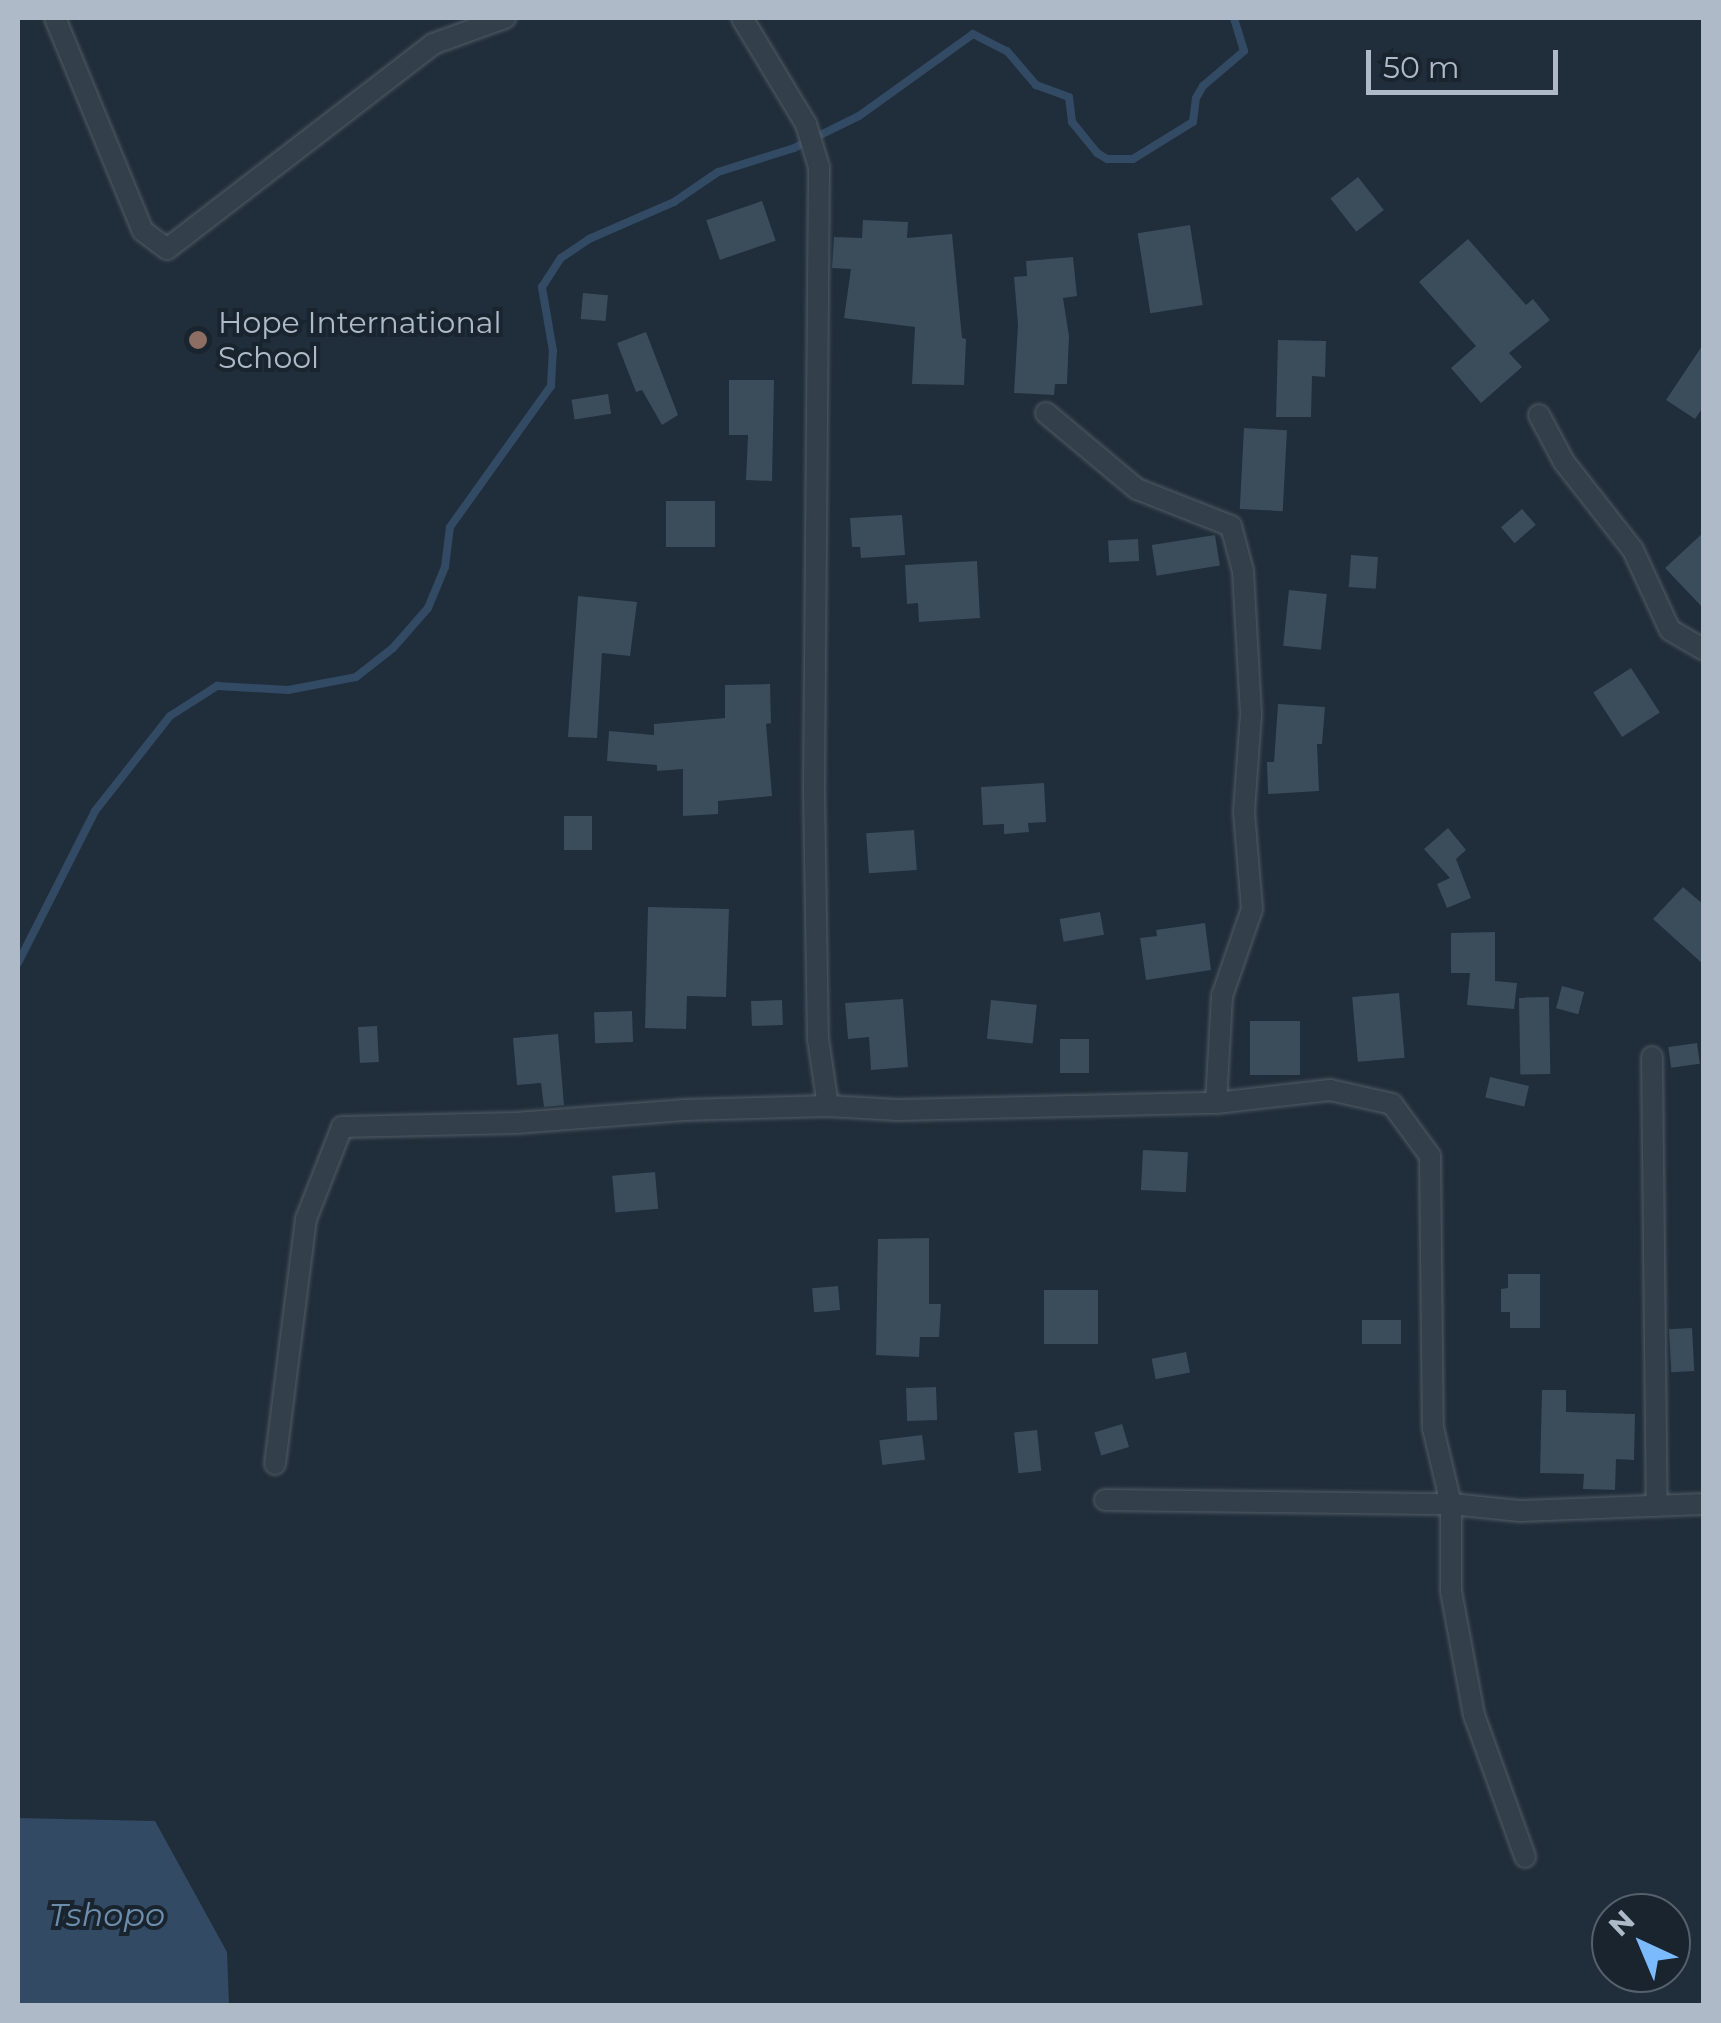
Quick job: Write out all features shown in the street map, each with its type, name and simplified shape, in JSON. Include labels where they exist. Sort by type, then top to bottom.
[{"type":"street","points":[[56,18],[142,230],[166,249],[241,197],[433,44],[504,18]]},
{"type":"street","points":[[742,18],[806,124],[819,168],[814,809],[818,1039],[828,1106]]},
{"type":"street","points":[[1046,413],[1137,489],[1230,526],[1243,571],[1250,714],[1244,812],[1252,909],[1222,996],[1216,1103]]},
{"type":"street","points":[[1539,416],[1564,462],[1633,550],[1670,630],[1704,650]]},
{"type":"street","points":[[1652,1057],[1657,1506]]},
{"type":"street","points":[[274,1464],[306,1219],[342,1127],[516,1123],[684,1110],[828,1106],[898,1110],[1070,1102],[1216,1103],[1330,1090],[1392,1104],[1430,1156],[1434,1428],[1451,1504],[1451,1591],[1474,1715],[1526,1857]]},
{"type":"street","points":[[1104,1500],[1451,1504],[1520,1511],[1704,1504]]},
{"type":"water","name":"Tshopo","points":[[18,1818],[155,1821],[227,1952],[229,2005],[18,2005]]},
{"type":"building","points":[[1358,177],[1384,210],[1356,232],[1330,199]]},
{"type":"building","points":[[762,201],[776,241],[720,260],[706,220]]},
{"type":"building","points":[[863,220],[908,222],[907,238],[952,234],[962,338],[966,339],[964,385],[912,384],[915,327],[844,318],[851,269],[832,268],[834,237],[862,238]]},
{"type":"building","points":[[1190,225],[1203,305],[1150,313],[1138,233]]},
{"type":"building","points":[[1468,239],[1526,305],[1533,299],[1550,320],[1509,353],[1522,367],[1481,403],[1451,368],[1476,346],[1419,282]]},
{"type":"building","points":[[1073,257],[1077,296],[1063,298],[1069,336],[1067,384],[1055,384],[1054,395],[1014,393],[1018,325],[1014,277],[1027,276],[1026,261]]},
{"type":"building","points":[[583,293],[608,295],[606,321],[581,319]]},
{"type":"building","points":[[646,332],[678,415],[662,425],[642,390],[636,392],[617,343]]},
{"type":"building","points":[[1278,340],[1326,341],[1325,377],[1312,376],[1311,417],[1276,417]]},
{"type":"building","points":[[1704,343],[1704,406],[1695,419],[1666,400]]},
{"type":"building","points":[[729,380],[774,380],[772,481],[746,480],[748,435],[729,435]]},
{"type":"building","points":[[608,394],[611,414],[575,420],[571,400]]},
{"type":"building","points":[[1244,428],[1287,430],[1283,511],[1240,509]]},
{"type":"building","points":[[666,501],[715,501],[715,547],[666,547]]},
{"type":"building","points":[[1522,509],[1536,525],[1515,543],[1501,527]]},
{"type":"building","points":[[902,515],[905,555],[861,558],[860,547],[852,547],[850,518]]},
{"type":"building","points":[[1704,532],[1704,609],[1665,568]]},
{"type":"building","points":[[1215,535],[1220,566],[1157,576],[1152,545]]},
{"type":"building","points":[[1138,539],[1139,561],[1109,563],[1108,541]]},
{"type":"building","points":[[1351,555],[1378,557],[1376,589],[1349,587]]},
{"type":"building","points":[[977,561],[980,618],[919,622],[918,603],[907,604],[905,565]]},
{"type":"building","points":[[1289,590],[1327,594],[1321,650],[1283,646]]},
{"type":"building","points":[[578,596],[637,602],[630,656],[602,653],[597,738],[568,737]]},
{"type":"building","points":[[1631,668],[1660,712],[1622,737],[1593,693]]},
{"type":"building","points":[[770,684],[771,723],[766,724],[772,796],[718,801],[718,814],[683,816],[683,769],[657,771],[657,765],[607,761],[609,731],[654,735],[654,724],[725,718],[725,685]]},
{"type":"building","points":[[1278,704],[1325,707],[1322,744],[1317,744],[1319,791],[1268,794],[1267,762],[1274,762]]},
{"type":"building","points":[[1044,783],[1046,822],[1028,823],[1029,832],[1004,834],[1004,824],[983,825],[981,787]]},
{"type":"building","points":[[564,816],[592,816],[592,850],[564,850]]},
{"type":"building","points":[[1448,828],[1466,850],[1456,859],[1471,898],[1447,908],[1437,884],[1450,878],[1424,849]]},
{"type":"building","points":[[914,830],[917,870],[869,873],[866,833]]},
{"type":"building","points":[[1683,887],[1704,905],[1704,965],[1653,919]]},
{"type":"building","points":[[648,907],[729,909],[726,997],[687,996],[686,1029],[645,1028]]},
{"type":"building","points":[[1100,912],[1104,935],[1064,942],[1060,919]]},
{"type":"building","points":[[1205,923],[1211,970],[1146,980],[1140,938],[1157,936],[1156,930]]},
{"type":"building","points":[[1495,932],[1495,981],[1517,983],[1514,1009],[1467,1005],[1470,973],[1451,973],[1451,933]]},
{"type":"building","points":[[1562,986],[1584,992],[1578,1014],[1556,1008]]},
{"type":"building","points":[[1399,993],[1405,1058],[1358,1062],[1352,997]]},
{"type":"building","points":[[1549,997],[1550,1074],[1520,1075],[1519,998]]},
{"type":"building","points":[[903,999],[908,1067],[871,1070],[869,1037],[848,1039],[845,1003]]},
{"type":"building","points":[[782,1000],[783,1025],[752,1026],[751,1001]]},
{"type":"building","points":[[991,1000],[1037,1005],[1033,1044],[987,1039]]},
{"type":"building","points":[[632,1011],[633,1042],[595,1043],[594,1012]]},
{"type":"building","points":[[1250,1021],[1300,1021],[1300,1075],[1250,1075]]},
{"type":"building","points":[[377,1026],[379,1062],[360,1063],[358,1027]]},
{"type":"building","points":[[558,1034],[564,1105],[544,1107],[541,1083],[517,1085],[513,1038]]},
{"type":"building","points":[[1060,1039],[1089,1039],[1089,1073],[1060,1073]]},
{"type":"building","points":[[1697,1043],[1700,1064],[1671,1068],[1668,1047]]},
{"type":"building","points":[[1490,1077],[1529,1086],[1524,1106],[1485,1097]]},
{"type":"building","points":[[1143,1150],[1188,1152],[1186,1192],[1141,1190]]},
{"type":"building","points":[[655,1172],[658,1209],[615,1213],[612,1176]]},
{"type":"building","points":[[929,1238],[929,1304],[941,1304],[939,1337],[920,1337],[919,1357],[876,1355],[878,1239]]},
{"type":"building","points":[[1508,1274],[1540,1274],[1540,1328],[1510,1328],[1510,1312],[1501,1312],[1501,1289],[1508,1288]]},
{"type":"building","points":[[838,1286],[840,1310],[814,1312],[812,1288]]},
{"type":"building","points":[[1044,1290],[1098,1290],[1098,1344],[1044,1344]]},
{"type":"building","points":[[1362,1320],[1401,1320],[1401,1344],[1362,1344]]},
{"type":"building","points":[[1692,1328],[1694,1371],[1671,1372],[1669,1329]]},
{"type":"building","points":[[1186,1352],[1190,1373],[1156,1379],[1152,1359]]},
{"type":"building","points":[[936,1387],[937,1420],[907,1421],[906,1388]]},
{"type":"building","points":[[1542,1390],[1566,1390],[1566,1412],[1635,1414],[1634,1460],[1616,1459],[1615,1490],[1583,1489],[1584,1474],[1540,1473]]},
{"type":"building","points":[[1122,1424],[1129,1447],[1101,1455],[1094,1432]]},
{"type":"building","points":[[1037,1430],[1041,1471],[1018,1473],[1014,1432]]},
{"type":"building","points":[[922,1435],[925,1460],[882,1465],[879,1440]]},
{"type":"waterway","points":[[18,963],[95,811],[170,716],[217,686],[288,690],[356,677],[393,648],[428,608],[445,567],[450,527],[551,386],[553,351],[542,287],[561,258],[589,239],[674,202],[718,172],[794,148],[859,116],[973,34],[1007,51],[1036,85],[1069,97],[1072,122],[1097,153],[1107,159],[1133,159],[1193,122],[1196,98],[1203,86],[1244,51],[1234,18]]},
{"type":"place","name":"Hope International School","points":[[198,340]]}]
